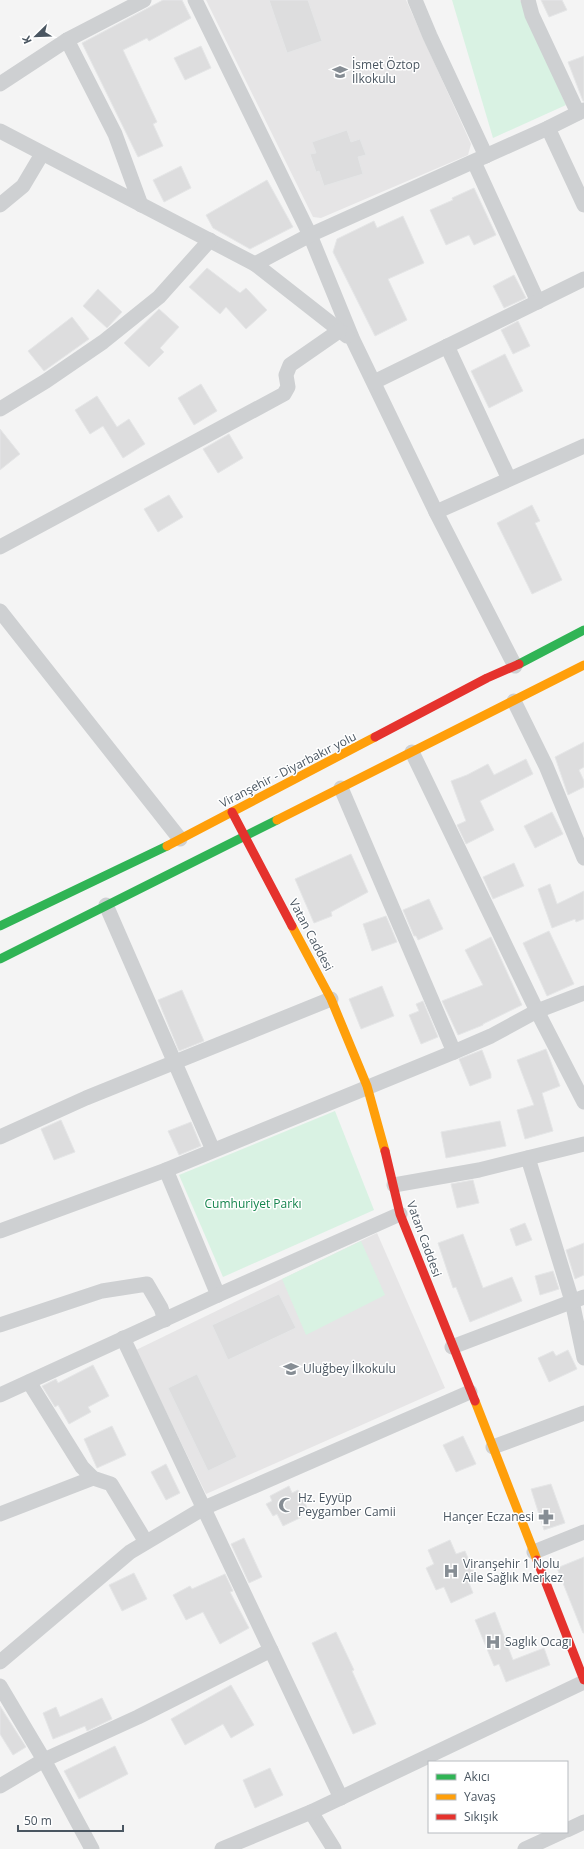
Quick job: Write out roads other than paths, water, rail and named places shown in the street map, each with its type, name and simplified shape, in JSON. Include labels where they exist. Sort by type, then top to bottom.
[{"type":"main road","name":"Viranşehir - Diyarbakır yolu","points":[[0,926],[180,839],[487,678],[515,666],[584,630]]},
{"type":"main road","points":[[0,959],[584,665]]},
{"type":"main road","name":"Vatan Caddesi","points":[[232,812],[331,999],[367,1086],[394,1185],[400,1214],[470,1392],[494,1447],[584,1681]]},
{"type":"street","points":[[0,84],[67,40],[144,0]]},
{"type":"street","points":[[195,0],[310,235],[353,340],[436,512],[515,666]]},
{"type":"street","points":[[415,0],[538,302]]},
{"type":"street","points":[[255,264],[310,235],[581,112],[532,15],[528,0]]},
{"type":"street","points":[[67,40],[115,134],[141,205]]},
{"type":"street","points":[[548,128],[584,205]]},
{"type":"street","points":[[0,131],[255,264],[339,331],[353,340]]},
{"type":"street","points":[[0,205],[23,186],[42,154]]},
{"type":"street","points":[[0,409],[46,381],[103,342],[158,297],[210,240]]},
{"type":"street","points":[[374,382],[584,279]]},
{"type":"street","points":[[0,547],[284,394],[288,388],[286,375],[290,365],[339,331]]},
{"type":"street","points":[[447,346],[509,480]]},
{"type":"street","points":[[436,512],[584,446]]},
{"type":"street","points":[[0,611],[180,839]]},
{"type":"street","points":[[514,701],[546,766],[584,858]]},
{"type":"street","points":[[412,752],[584,1102]]},
{"type":"street","points":[[341,788],[454,1052]]},
{"type":"street","points":[[106,905],[213,1150]]},
{"type":"street","points":[[0,1231],[166,1170],[367,1086],[454,1052],[491,1036],[538,1011],[584,993]]},
{"type":"street","points":[[0,1136],[175,1061],[331,999]]},
{"type":"street","points":[[394,1185],[479,1170],[584,1144]]},
{"type":"street","points":[[528,1158],[578,1299],[584,1358]]},
{"type":"street","points":[[166,1170],[218,1294]]},
{"type":"street","points":[[0,1395],[165,1320],[218,1294],[400,1214]]},
{"type":"street","points":[[0,1325],[102,1291],[147,1284],[161,1308],[165,1320]]},
{"type":"street","points":[[452,1347],[578,1299]]},
{"type":"street","points":[[123,1338],[341,1798]]},
{"type":"street","points":[[29,1382],[82,1467],[93,1478],[111,1484],[146,1542]]},
{"type":"street","points":[[0,1662],[130,1552],[204,1508],[470,1392]]},
{"type":"street","points":[[494,1447],[584,1413]]},
{"type":"street","points":[[0,1514],[93,1478]]},
{"type":"street","points":[[534,1552],[584,1532]]},
{"type":"street","points":[[0,1786],[44,1760],[138,1718],[271,1650]]},
{"type":"street","points":[[222,1849],[311,1812],[584,1681]]},
{"type":"street","points":[[0,1686],[44,1760],[92,1849]]},
{"type":"street","points":[[311,1812],[334,1849]]},
{"type":"street","points":[[568,1830],[584,1822]]},
{"type":"street","points":[[524,1849],[560,1833]]},
{"type":"place","name":"İsmet Öztop İlkokulu","points":[[340,72]]},
{"type":"place","name":"Uluğbey İlkokulu","points":[[291,1369]]},
{"type":"place","name":"Hz. Eyyüp Peygamber Camii","points":[[286,1505]]},
{"type":"place","name":"Hançer Eczanesi","points":[[546,1517]]},
{"type":"place","name":"Viranşehir 1 Nolu Aile Sağlık Merkez","points":[[451,1571]]},
{"type":"place","name":"Saglık Ocagı","points":[[493,1642]]},
{"type":"park label","name":"Cumhuriyet Parkı","points":[[253,1204]]}]
